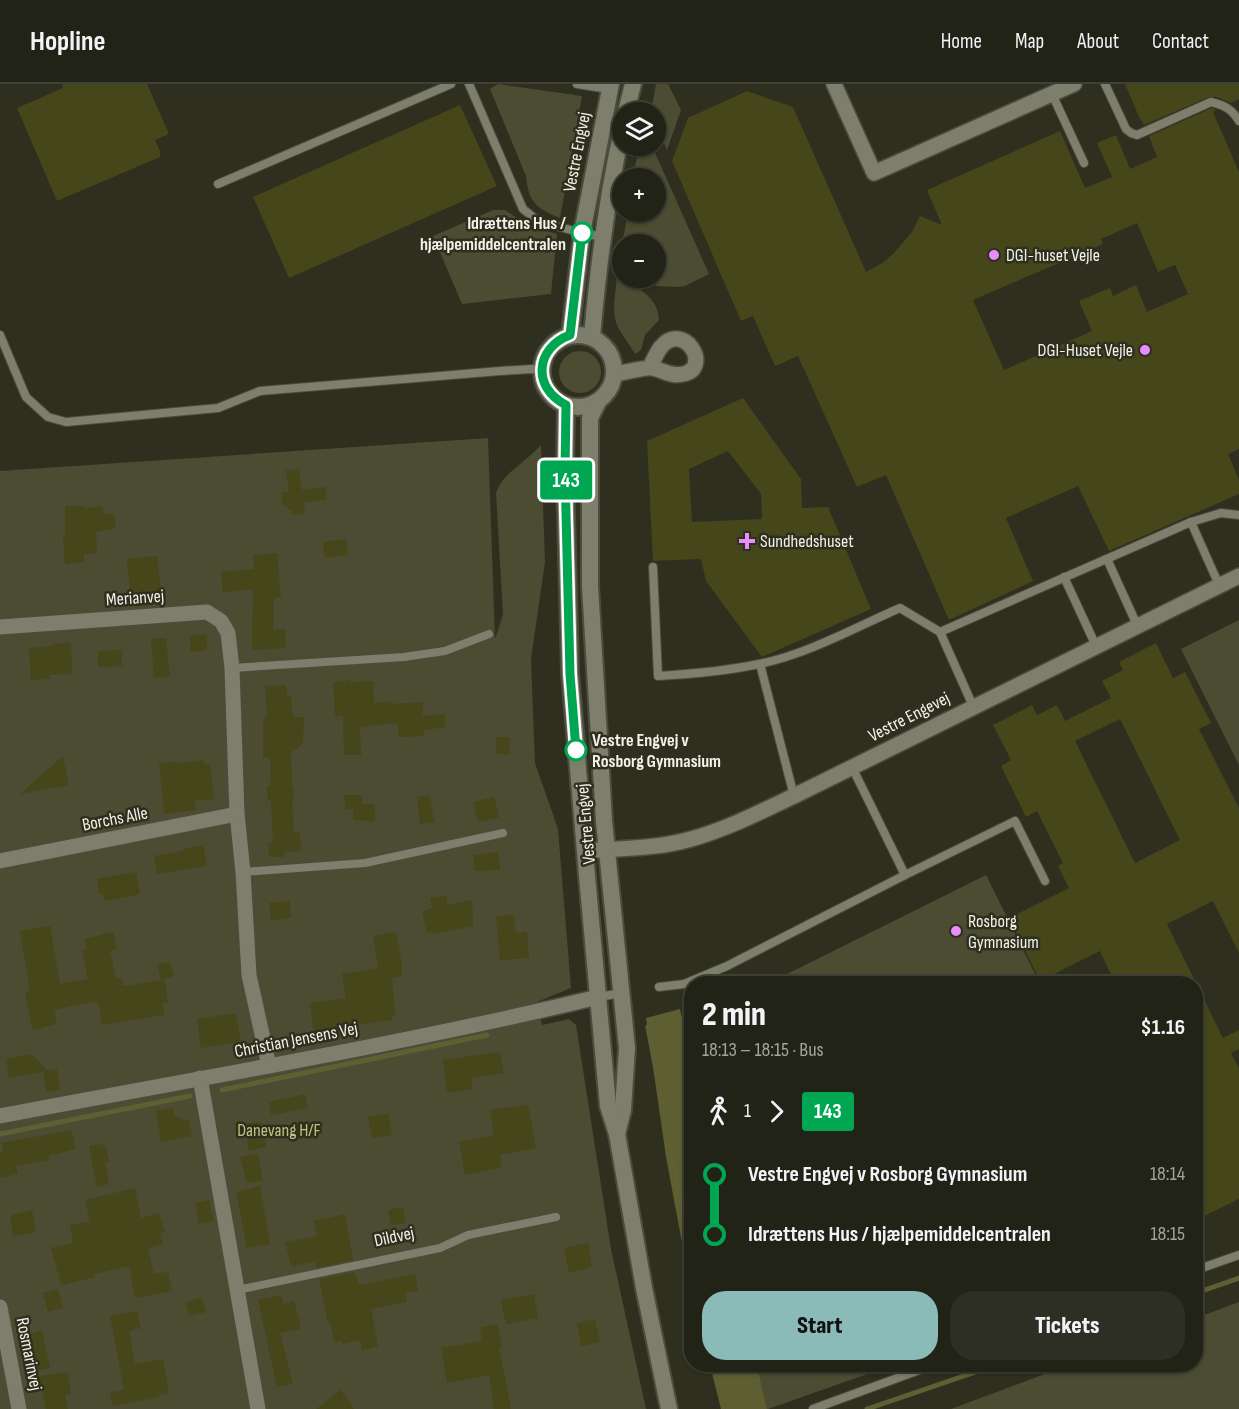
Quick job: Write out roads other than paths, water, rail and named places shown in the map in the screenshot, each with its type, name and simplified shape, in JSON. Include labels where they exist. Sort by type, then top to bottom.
[{"type":"street","points":[[628,102],[633,84]]},
{"type":"street","points":[[834,84],[874,173],[1074,84]]},
{"type":"street","name":"Vestre Engvej","points":[[570,335],[582,233],[610,87]]},
{"type":"street","points":[[592,337],[603,237],[617,156]]},
{"type":"street","points":[[581,334],[592,337],[606,348],[614,364],[615,374],[610,390],[598,402],[582,407],[557,401],[551,395],[543,379],[543,361],[547,352],[553,344],[570,335],[581,334]]},
{"type":"street","points":[[615,374],[650,367]]},
{"type":"street","name":"Vestre Engvej","points":[[598,402],[590,418],[590,586],[604,820],[627,1048],[622,1110],[617,1134]]},
{"type":"street","name":"Vestre Engvej","points":[[566,405],[565,473],[570,674],[608,1106],[617,1134],[644,1288],[669,1409]]},
{"type":"street","name":"Vestre Engevej","points":[[585,851],[660,846],[722,830],[1239,576]]},
{"type":"street","name":"Merianvej","points":[[0,627],[207,612],[221,621],[228,633],[232,668],[237,814],[249,975],[269,1066]]},
{"type":"street","name":"Borchs Alle","points":[[0,861],[237,814]]},
{"type":"street","name":"Christian Jensens Vej","points":[[0,1116],[470,1026],[597,997]]},
{"type":"street","points":[[200,1078],[258,1409]]},
{"type":"street","name":"Rosmarinvej","points":[[0,1307],[19,1409]]},
{"type":"lane","points":[[218,184],[451,84]]},
{"type":"lane","points":[[469,84],[524,209],[538,221],[603,237]]},
{"type":"lane","points":[[577,84],[610,87]]},
{"type":"lane","points":[[1105,84],[1126,129],[1131,134],[1137,135],[1211,102],[1228,108],[1239,121]]},
{"type":"lane","points":[[1052,94],[1084,163]]},
{"type":"lane","points":[[0,336],[26,397],[48,417],[66,422],[219,408],[260,391],[500,371],[542,370]]},
{"type":"lane","points":[[940,632],[1191,522],[1221,513],[1239,514]]},
{"type":"lane","points":[[1191,522],[1219,585]]},
{"type":"lane","points":[[1107,559],[1137,625]]},
{"type":"lane","points":[[653,567],[658,676],[760,664],[803,651],[900,608],[940,632],[973,706]]},
{"type":"lane","points":[[1064,577],[1096,646]]},
{"type":"lane","points":[[232,668],[404,657],[446,651],[489,634]]},
{"type":"lane","points":[[760,664],[794,796]]},
{"type":"lane","points":[[852,767],[905,875]]},
{"type":"lane","points":[[703,976],[1015,821],[1045,881]]},
{"type":"lane","points":[[243,872],[365,863],[503,833]]},
{"type":"lane","points":[[659,987],[684,984]]},
{"type":"lane","points":[[597,997],[622,993]]},
{"type":"lane","name":"Dildvej","points":[[237,1290],[440,1248],[468,1235],[556,1217]]},
{"type":"lane","points":[[1203,1268],[1239,1255]]},
{"type":"lane","points":[[813,1409],[914,1372]]},
{"type":"waterway","points":[[648,1027],[684,1216]]},
{"type":"waterway","points":[[222,1090],[487,1035]]},
{"type":"waterway","points":[[0,1134],[190,1096]]},
{"type":"waterway","points":[[1203,1291],[1239,1278]]},
{"type":"waterway","points":[[723,1372],[732,1409]]},
{"type":"waterway","points":[[867,1409],[975,1372]]},
{"type":"place","name":"Idrættens Hus / hjælpemiddelcentralen","points":[[582,233]]},
{"type":"place","name":"DGI-huset Vejle","points":[[994,255]]},
{"type":"place","name":"DGI-Huset Vejle","points":[[1145,350]]},
{"type":"place","name":"Sundhedshuset","points":[[747,541]]},
{"type":"place","name":"Vestre Engvej v Rosborg Gymnasium","points":[[576,750]]},
{"type":"place","name":"Rosborg Gymnasium","points":[[956,931]]},
{"type":"park label","name":"Danevang H/F","points":[[279,1130]]}]
